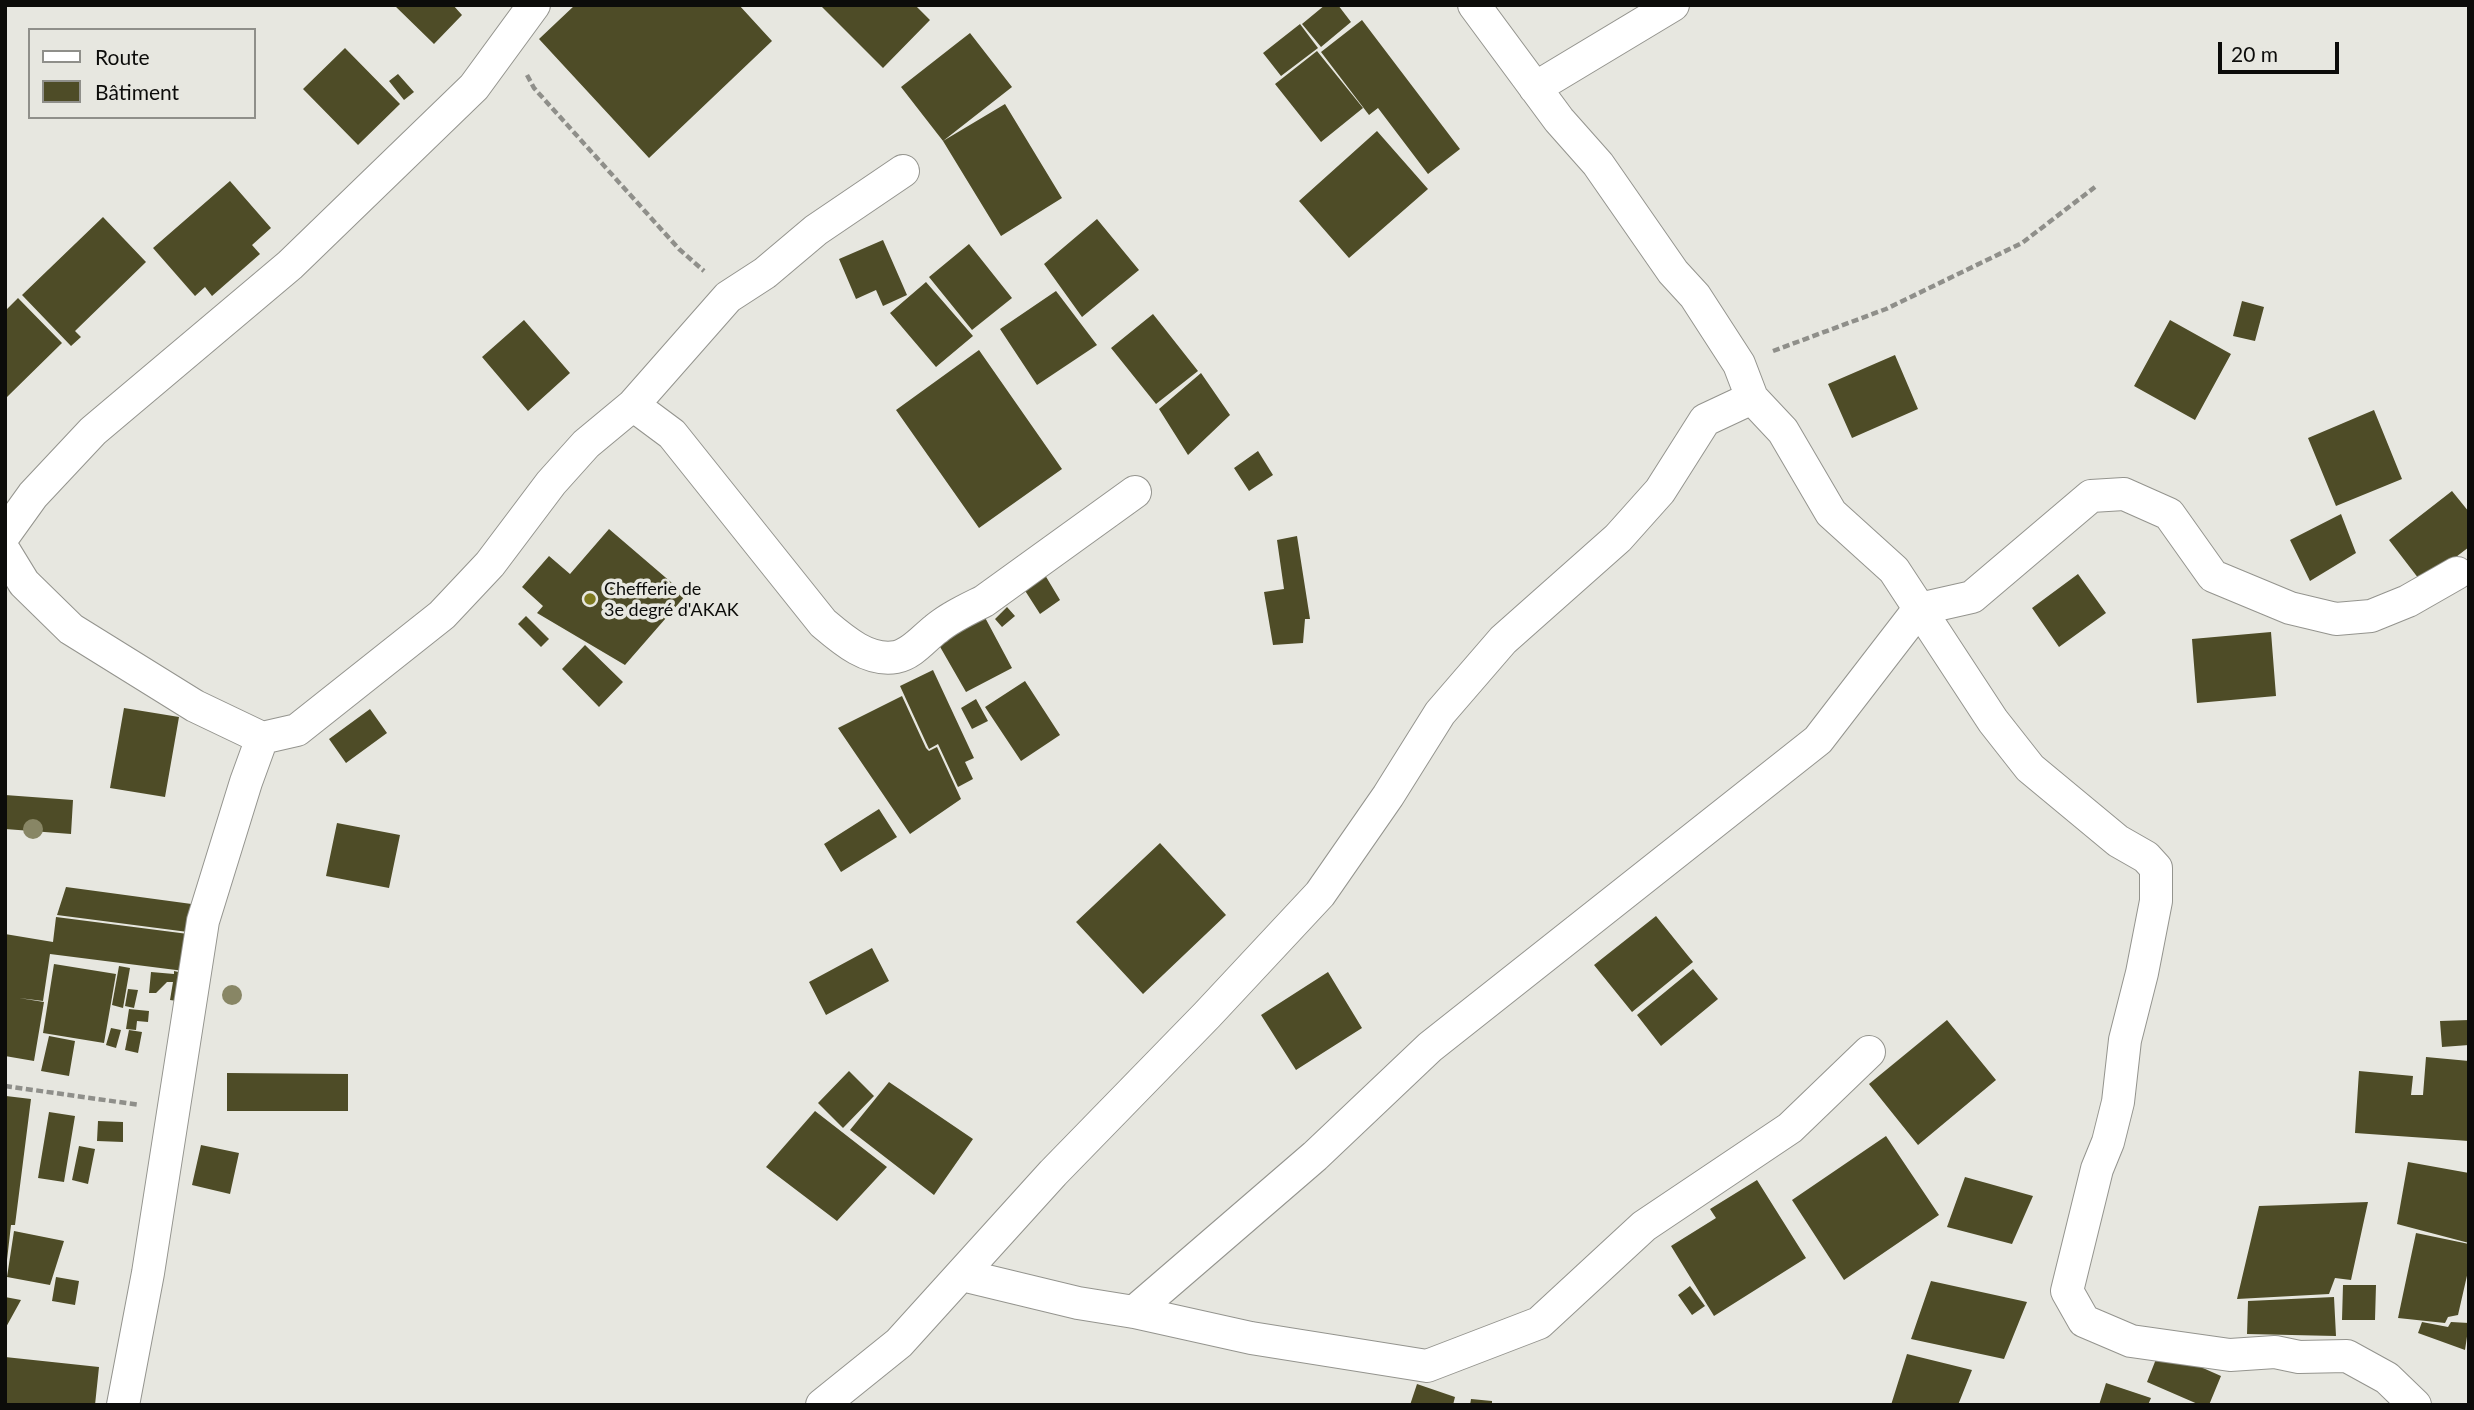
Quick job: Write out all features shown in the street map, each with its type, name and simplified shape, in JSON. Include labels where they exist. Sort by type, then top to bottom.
[{"type":"street","points":[[5,534],[33,495],[93,431],[290,265],[474,87],[534,5]]},
{"type":"street","points":[[1474,5],[1559,120],[1598,164],[1672,272],[1695,296],[1739,364],[1752,398],[1783,431],[1831,513],[1894,570],[1993,721],[2030,768],[2118,841],[2146,857],[2156,868],[2156,901],[2125,1040],[2118,1102],[2108,1143],[2097,1169],[2067,1291],[2084,1321],[2131,1341],[2203,1352],[2230,1355],[2275,1352],[2300,1357],[2347,1356],[2387,1378],[2415,1405]]},
{"type":"street","points":[[1535,88],[1673,5]]},
{"type":"street","points":[[5,552],[24,583],[71,629],[195,706],[262,738],[297,730],[442,615],[490,564],[551,483],[586,444],[634,405],[727,297],[765,273],[816,230],[903,171]]},
{"type":"street","points":[[822,1405],[899,1343],[1053,1173],[1320,894],[1388,796],[1440,713],[1503,640],[1618,538],[1660,491],[1705,420],[1752,398]]},
{"type":"street","points":[[634,405],[672,434],[823,624],[866,653],[881,657],[898,657],[919,645],[937,627],[984,601],[1135,492]]},
{"type":"street","points":[[1134,1312],[1315,1156],[1430,1047],[1818,740],[1919,609],[1972,597],[2091,496],[2124,494],[2169,514],[2213,576],[2290,608],[2336,619],[2371,616],[2408,601],[2457,573]]},
{"type":"street","points":[[122,1405],[148,1273],[203,921],[262,738]]},
{"type":"street","points":[[962,1275],[1078,1303],[1134,1312],[1251,1338],[1427,1366],[1539,1323],[1644,1226],[1790,1128],[1869,1052]]},
{"type":"path","points":[[510,37],[513,51],[534,88],[679,249],[701,267],[710,282],[727,297]]},
{"type":"path","points":[[1739,364],[1886,309],[2022,243],[2095,187]]},
{"type":"path","points":[[5,1086],[172,1110]]},
{"type":"building","points":[[394,5],[453,5],[462,15],[434,44]]},
{"type":"building","points":[[575,5],[739,5],[772,41],[649,158],[539,39]]},
{"type":"building","points":[[820,5],[915,5],[930,20],[883,68]]},
{"type":"building","points":[[1325,5],[1338,5],[1351,22],[1321,47],[1302,24]]},
{"type":"building","points":[[1362,20],[1460,149],[1428,174],[1378,108],[1369,115],[1321,52]]},
{"type":"building","points":[[1300,24],[1318,48],[1281,76],[1263,53]]},
{"type":"building","points":[[970,33],[1012,87],[943,141],[901,87]]},
{"type":"building","points":[[345,48],[400,104],[358,145],[303,89]]},
{"type":"building","points":[[1317,51],[1363,108],[1321,142],[1275,84]]},
{"type":"building","points":[[398,74],[414,92],[404,100],[389,81]]},
{"type":"building","points":[[1005,104],[1062,198],[1001,236],[943,141]]},
{"type":"building","points":[[1377,131],[1428,189],[1349,258],[1299,201]]},
{"type":"building","points":[[230,181],[271,228],[252,245],[260,254],[212,296],[205,287],[195,296],[153,248]]},
{"type":"building","points":[[103,217],[146,262],[75,331],[81,337],[71,346],[22,295]]},
{"type":"building","points":[[1097,219],[1139,270],[1082,317],[1044,264]]},
{"type":"building","points":[[883,240],[907,295],[883,306],[876,290],[856,299],[839,259]]},
{"type":"building","points":[[969,244],[1012,298],[972,330],[929,277]]},
{"type":"building","points":[[926,282],[973,336],[936,367],[890,313]]},
{"type":"building","points":[[1056,291],[1097,345],[1037,385],[1000,329]]},
{"type":"building","points":[[18,298],[62,343],[7,397],[5,311]]},
{"type":"building","points":[[2242,301],[2264,307],[2255,341],[2233,336]]},
{"type":"building","points":[[1153,314],[1198,371],[1156,404],[1111,348]]},
{"type":"building","points":[[524,320],[570,373],[528,411],[482,357]]},
{"type":"building","points":[[2170,320],[2231,354],[2195,420],[2134,386]]},
{"type":"building","points":[[979,350],[1062,469],[979,528],[896,410]]},
{"type":"building","points":[[1895,355],[1918,409],[1852,438],[1828,384]]},
{"type":"building","points":[[1201,373],[1230,415],[1188,455],[1159,409]]},
{"type":"building","points":[[2374,410],[2402,479],[2336,506],[2308,438]]},
{"type":"building","points":[[1258,451],[1273,475],[1249,491],[1234,468]]},
{"type":"building","points":[[2452,491],[2469,512],[2469,547],[2422,583],[2389,540]]},
{"type":"building","points":[[2341,514],[2356,553],[2310,581],[2290,540]]},
{"type":"building","points":[[609,529],[686,595],[625,665],[537,613],[543,606],[522,587],[549,556],[570,574]]},
{"type":"building","points":[[1297,536],[1310,619],[1305,619],[1303,643],[1273,645],[1264,592],[1284,589],[1277,540]]},
{"type":"building","points":[[2078,574],[2106,613],[2059,647],[2032,608]]},
{"type":"building","points":[[1045,575],[1060,600],[1040,614],[1024,589]]},
{"type":"building","points":[[1007,607],[1015,616],[1002,627],[995,619]]},
{"type":"building","points":[[981,610],[1012,668],[966,692],[939,645]]},
{"type":"building","points":[[526,616],[549,639],[541,647],[518,624]]},
{"type":"building","points":[[2271,632],[2276,696],[2197,703],[2192,639]]},
{"type":"building","points":[[585,645],[623,682],[599,707],[562,669]]},
{"type":"building","points":[[933,670],[974,758],[965,762],[973,779],[958,787],[938,744],[929,749],[900,686]]},
{"type":"building","points":[[1025,681],[1060,735],[1021,761],[985,707]]},
{"type":"building","points":[[902,696],[926,748],[929,751],[937,747],[961,799],[910,834],[838,728]]},
{"type":"building","points":[[976,699],[988,721],[972,729],[961,708]]},
{"type":"building","points":[[124,708],[179,717],[165,797],[110,788]]},
{"type":"building","points":[[370,709],[387,733],[346,763],[329,739]]},
{"type":"building","points":[[5,795],[73,800],[71,834],[5,829]]},
{"type":"building","points":[[879,809],[897,837],[841,872],[824,844]]},
{"type":"building","points":[[337,823],[400,835],[389,888],[326,876]]},
{"type":"building","points":[[1160,843],[1226,915],[1143,994],[1076,922]]},
{"type":"building","points":[[66,887],[199,905],[188,932],[57,915]]},
{"type":"building","points":[[1656,916],[1693,962],[1632,1012],[1594,965]]},
{"type":"building","points":[[56,917],[188,934],[184,971],[50,954],[43,1001],[19,998],[44,1002],[34,1061],[5,1056],[5,934],[53,942]]},
{"type":"building","points":[[872,948],[889,981],[826,1015],[809,982]]},
{"type":"building","points":[[54,964],[116,974],[104,1043],[43,1033]]},
{"type":"building","points":[[119,966],[130,968],[123,1008],[112,1005]]},
{"type":"building","points":[[1693,969],[1718,999],[1661,1046],[1637,1015]]},
{"type":"building","points":[[174,971],[187,974],[184,1002],[170,1000],[173,982],[167,982],[156,993],[149,993],[151,972],[174,974]]},
{"type":"building","points":[[1328,972],[1362,1028],[1296,1070],[1261,1015]]},
{"type":"building","points":[[128,989],[138,990],[134,1008],[125,1006]]},
{"type":"building","points":[[129,1009],[149,1011],[148,1022],[137,1021],[136,1030],[126,1029]]},
{"type":"building","points":[[1947,1020],[1996,1080],[1918,1145],[1869,1084]]},
{"type":"building","points":[[2469,1020],[2469,1045],[2442,1047],[2440,1021]]},
{"type":"building","points":[[111,1028],[121,1030],[116,1048],[106,1045]]},
{"type":"building","points":[[129,1030],[142,1032],[138,1053],[125,1050]]},
{"type":"building","points":[[49,1036],[75,1041],[69,1076],[41,1071]]},
{"type":"building","points":[[2426,1057],[2469,1061],[2469,1141],[2355,1133],[2359,1071],[2413,1076],[2411,1095],[2423,1095]]},
{"type":"building","points":[[849,1071],[874,1096],[843,1128],[818,1103]]},
{"type":"building","points":[[227,1073],[348,1074],[348,1111],[227,1111]]},
{"type":"building","points":[[889,1082],[973,1139],[934,1195],[850,1130]]},
{"type":"building","points":[[6,1096],[31,1099],[15,1225],[11,1225],[7,1260]]},
{"type":"building","points":[[815,1111],[887,1167],[837,1221],[766,1167]]},
{"type":"building","points":[[49,1112],[75,1116],[64,1182],[38,1178]]},
{"type":"building","points":[[98,1121],[123,1122],[123,1142],[97,1141]]},
{"type":"building","points":[[1886,1136],[1939,1215],[1844,1280],[1792,1200]]},
{"type":"building","points":[[201,1145],[239,1153],[230,1194],[192,1185]]},
{"type":"building","points":[[79,1146],[95,1149],[88,1184],[72,1180]]},
{"type":"building","points":[[2408,1162],[2469,1173],[2469,1243],[2397,1224]]},
{"type":"building","points":[[1965,1177],[2033,1196],[2012,1244],[1947,1227]]},
{"type":"building","points":[[1757,1180],[1806,1258],[1714,1316],[1671,1246],[1716,1218],[1710,1209]]},
{"type":"building","points":[[2368,1202],[2351,1280],[2335,1278],[2329,1294],[2237,1299],[2259,1206]]},
{"type":"building","points":[[14,1231],[64,1241],[50,1285],[7,1277]]},
{"type":"building","points":[[2416,1233],[2469,1244],[2469,1267],[2458,1315],[2448,1317],[2445,1323],[2398,1318]]},
{"type":"building","points":[[56,1277],[79,1281],[75,1305],[52,1301]]},
{"type":"building","points":[[1931,1281],[2027,1302],[2004,1359],[1911,1339]]},
{"type":"building","points":[[2343,1285],[2376,1285],[2375,1320],[2342,1320]]},
{"type":"building","points":[[1690,1286],[1705,1306],[1692,1315],[1678,1295]]},
{"type":"building","points":[[5,1297],[21,1300],[5,1329]]},
{"type":"building","points":[[2334,1297],[2336,1336],[2247,1334],[2248,1301]]},
{"type":"building","points":[[2422,1322],[2448,1327],[2451,1322],[2469,1323],[2465,1350],[2418,1333]]},
{"type":"building","points":[[2160,1349],[2221,1376],[2209,1405],[2200,1405],[2147,1382]]},
{"type":"building","points":[[1907,1354],[1972,1370],[1958,1405],[1891,1405]]},
{"type":"building","points":[[5,1357],[99,1367],[95,1405],[5,1405]]},
{"type":"building","points":[[2106,1383],[2151,1398],[2148,1405],[2099,1405]]},
{"type":"building","points":[[1417,1384],[1455,1397],[1453,1405],[1410,1405]]},
{"type":"building","points":[[1471,1399],[1492,1401],[1492,1405],[1470,1405]]},
{"type":"place","name":"Chefferie de 3e degré d'AKAK","points":[[590,599]]}]
